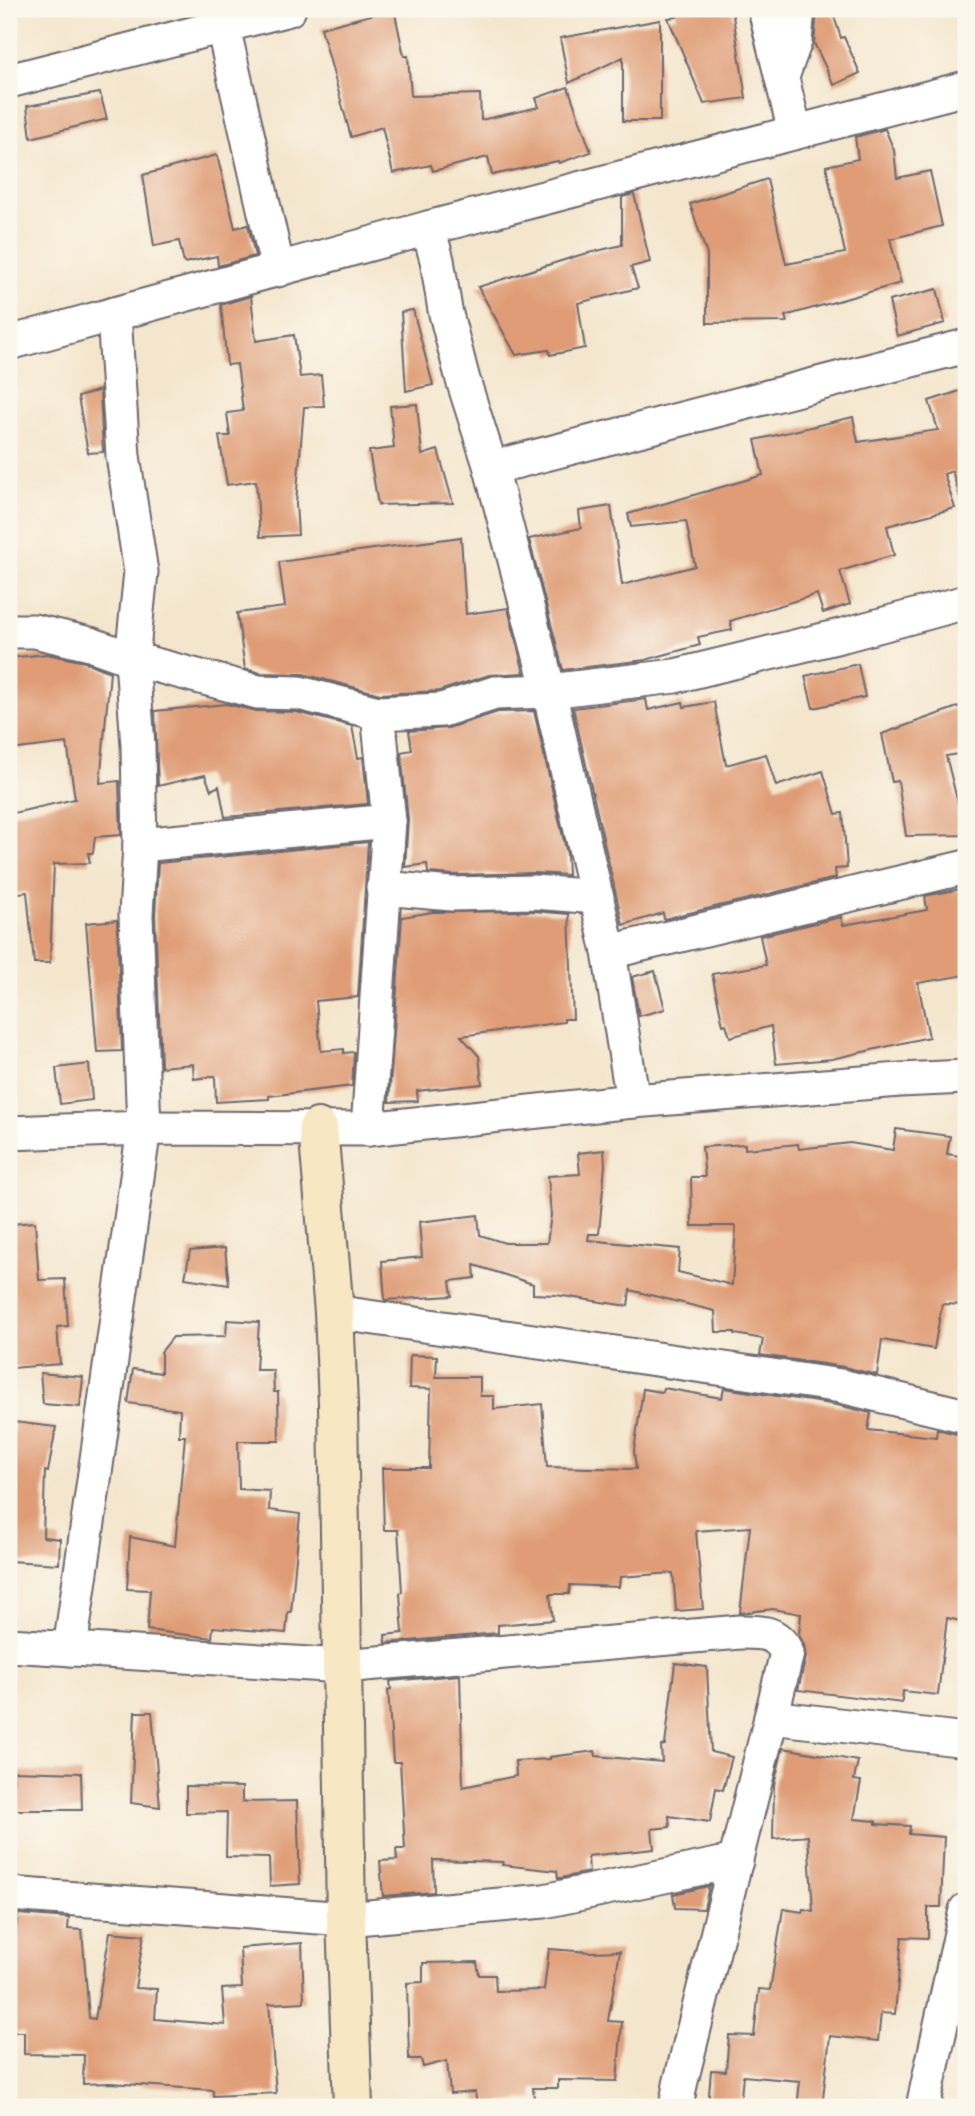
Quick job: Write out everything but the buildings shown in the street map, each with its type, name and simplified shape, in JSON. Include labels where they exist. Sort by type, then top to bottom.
[{"type":"street","points":[[9,81],[221,18],[289,9]]},
{"type":"street","points":[[765,9],[795,132]]},
{"type":"street","points":[[783,74],[795,41],[798,9]]},
{"type":"street","points":[[221,18],[278,270]]},
{"type":"street","points":[[9,343],[428,228],[966,88]]},
{"type":"street","points":[[428,228],[438,260],[445,310],[463,380],[491,468],[549,691],[609,952],[633,1101]]},
{"type":"street","points":[[70,1649],[144,1128],[136,915],[140,845],[138,746],[132,659],[141,572],[123,456],[114,314]]},
{"type":"street","points":[[491,468],[966,346]]},
{"type":"street","points":[[9,631],[34,631],[90,644],[132,659],[258,692],[299,693],[377,713],[442,710],[495,693],[549,691],[675,676],[966,602]]},
{"type":"street","points":[[368,1129],[389,821],[377,713]]},
{"type":"street","points":[[140,845],[389,821]]},
{"type":"street","points":[[609,952],[966,867]]},
{"type":"street","points":[[383,888],[452,894],[534,892],[597,897]]},
{"type":"street","points":[[9,1133],[144,1128],[368,1129],[633,1101],[966,1077]]},
{"type":"street","points":[[318,1128],[334,1312],[338,1404],[346,1919],[352,2107]]},
{"type":"street","points":[[334,1312],[841,1386],[966,1416]]},
{"type":"street","points":[[9,1645],[342,1666],[740,1632],[768,1632],[782,1642],[787,1653],[676,2107]]},
{"type":"street","points":[[771,1717],[966,1740]]},
{"type":"street","points":[[9,1894],[346,1919],[544,1901],[736,1861]]},
{"type":"street","points":[[923,2107],[966,1910]]}]
